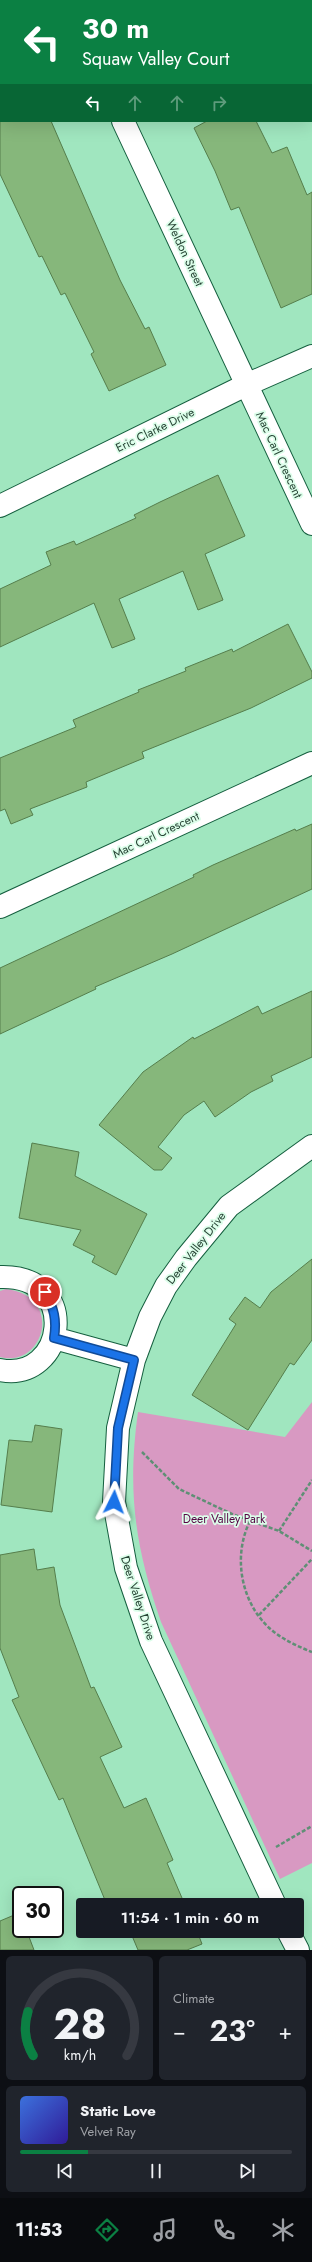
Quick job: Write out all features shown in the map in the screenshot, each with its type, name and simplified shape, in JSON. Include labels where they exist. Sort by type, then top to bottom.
[{"type":"street","name":"Weldon Street","points":[[123,122],[246,385]]},
{"type":"street","name":"Eric Clarke Drive","points":[[0,506],[246,385],[312,356]]},
{"type":"street","name":"Mac Carl Crescent","points":[[246,385],[312,524]]},
{"type":"street","name":"Mac Carl Crescent","points":[[0,907],[312,763]]},
{"type":"street","name":"Deer Valley Drive","points":[[272,1898],[253,1860],[151,1641],[126,1568],[114,1502],[118,1428],[134,1360],[150,1318],[166,1286],[186,1258],[229,1206],[312,1146]]},
{"type":"street","points":[[0,1277],[16,1277],[32,1282],[45,1292],[53,1306],[57,1322],[54,1338],[47,1352],[37,1362],[23,1369],[8,1372],[0,1370]]},
{"type":"street","points":[[54,1338],[134,1360]]},
{"type":"street","points":[[292,1938],[298,1950]]},
{"type":"path","points":[[118,1428],[179,1489],[250,1521],[279,1531],[312,1551]]},
{"type":"path","points":[[279,1531],[312,1480]]},
{"type":"path","points":[[250,1521],[245,1531],[241,1549],[245,1593],[273,1631],[295,1645],[312,1652]]},
{"type":"path","points":[[260,1615],[312,1559]]},
{"type":"path","points":[[253,1860],[312,1826]]},
{"type":"green space","points":[[6,1289],[24,1294],[36,1304],[42,1317],[42,1330],[37,1343],[28,1352],[15,1358],[0,1357],[0,1291]]},
{"type":"green space","name":"Deer Valley Park","points":[[312,1402],[312,1863],[280,1879],[161,1622],[139,1543],[133,1468],[138,1412],[285,1437]]},
{"type":"building","points":[[0,122],[51,122],[120,280],[145,329],[149,327],[166,365],[109,391],[91,354],[94,352],[65,293],[61,295],[42,256],[39,257],[0,174]]},
{"type":"building","points":[[205,122],[256,122],[272,153],[287,147],[307,195],[312,192],[312,294],[281,308],[239,207],[231,210],[215,171],[194,128]]},
{"type":"building","points":[[218,475],[245,536],[205,554],[223,600],[198,610],[183,571],[119,599],[135,639],[112,648],[94,603],[0,647],[0,589],[51,565],[46,552],[74,541],[76,545],[136,518],[134,515]]},
{"type":"building","points":[[288,624],[312,672],[312,678],[251,708],[142,752],[144,758],[86,782],[87,787],[30,809],[33,815],[11,824],[5,809],[0,811],[0,758],[76,727],[73,720],[139,692],[138,690],[186,671],[185,668],[232,649],[233,652]]},
{"type":"building","points":[[312,824],[312,889],[172,954],[95,987],[96,989],[0,1034],[0,968],[194,877],[193,875],[213,865],[295,829],[296,831]]},
{"type":"building","points":[[312,991],[312,1057],[271,1076],[273,1081],[251,1092],[215,1117],[204,1101],[184,1115],[158,1147],[172,1158],[162,1170],[154,1170],[99,1125],[143,1072],[193,1037],[194,1039],[258,1006],[262,1014]]},
{"type":"building","points":[[32,1143],[79,1152],[75,1176],[147,1214],[116,1275],[92,1262],[95,1256],[73,1245],[81,1230],[19,1218]]},
{"type":"building","points":[[312,1259],[312,1340],[294,1365],[290,1363],[248,1430],[192,1395],[236,1324],[229,1319],[245,1297],[260,1308],[271,1292]]},
{"type":"building","points":[[35,1425],[62,1429],[52,1512],[1,1505],[9,1440],[32,1442]]},
{"type":"building","points":[[34,1549],[37,1570],[54,1567],[60,1605],[91,1688],[94,1687],[122,1747],[100,1757],[124,1808],[146,1798],[173,1860],[167,1863],[182,1898],[104,1898],[63,1798],[59,1800],[12,1700],[19,1697],[0,1648],[0,1555]]},
{"type":"building","points":[[12,1916],[12,1938],[29,1938],[34,1950],[0,1950],[0,1921]]},
{"type":"building","points":[[133,1938],[200,1938],[202,1944],[187,1950],[138,1950]]},
{"type":"route","points":[[45,1292],[53,1306],[57,1322],[54,1338],[134,1360],[118,1428],[114,1502]]}]
